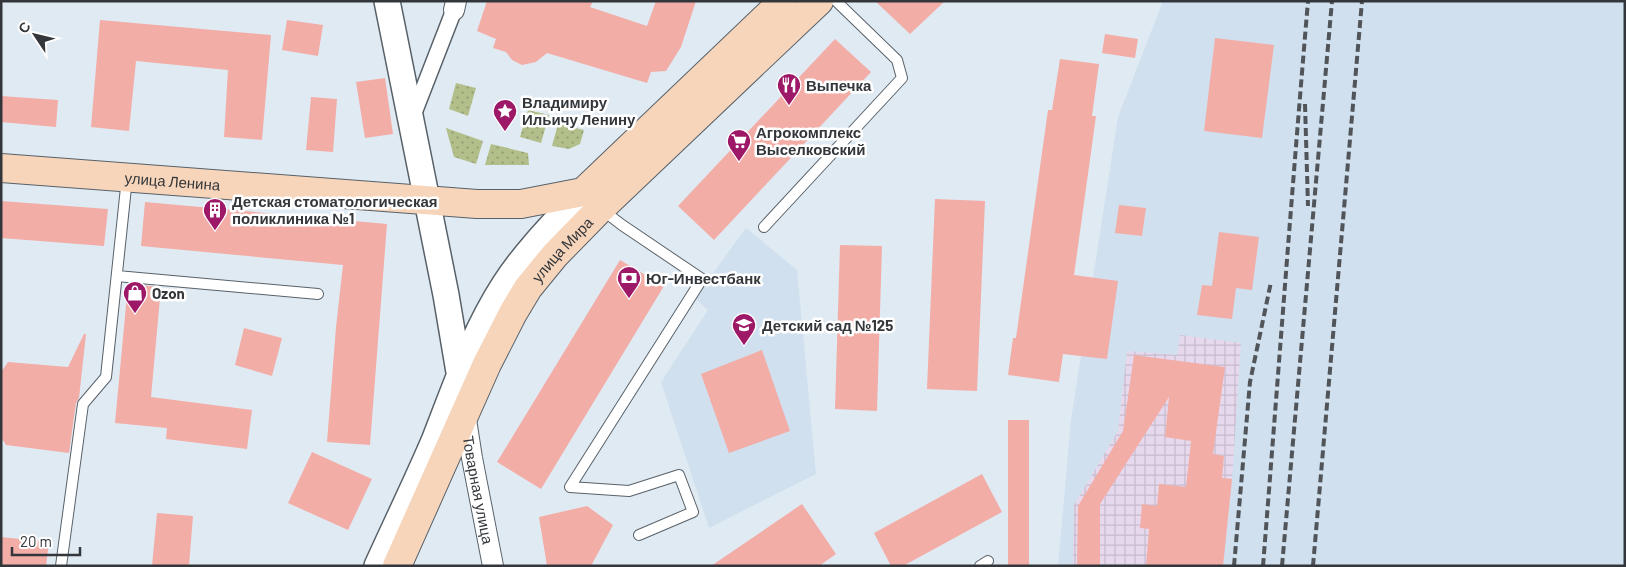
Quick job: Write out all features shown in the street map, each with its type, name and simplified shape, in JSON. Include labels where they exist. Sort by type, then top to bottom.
[{"type":"main road","name":"улица Мира","points":[[397,566],[491,355],[528,288],[555,254],[591,200],[783,1]]},
{"type":"main road","name":"улица Мира","points":[[591,200],[820,1]]},
{"type":"main road","name":"улица Ленина","points":[[1,168],[426,202],[521,204],[591,200]]},
{"type":"street","points":[[387,1],[446,295],[465,413]]},
{"type":"street","points":[[411,119],[455,5]]},
{"type":"street","name":"улица Мира","points":[[377,566],[485,320],[504,285],[534,245],[591,200]]},
{"type":"street","name":"Товарная улица","points":[[465,413],[493,566]]},
{"type":"lane","points":[[764,227],[902,78],[897,60],[836,1]]},
{"type":"lane","points":[[61,566],[83,404],[106,377],[127,178]]},
{"type":"lane","points":[[591,200],[622,225],[702,279],[570,487],[629,491],[678,475],[693,512],[639,535]]},
{"type":"lane","points":[[117,276],[318,294]]},
{"type":"shaded area","points":[[1163,1],[1625,1],[1625,566],[1058,566],[1071,420],[1118,117]]},
{"type":"shaded area","name":"Детский сад №125","points":[[746,228],[797,270],[816,474],[709,528],[661,382],[708,310],[691,295],[702,277],[708,280]]},
{"type":"shaded area","points":[[1180,335],[1241,343],[1232,479],[1223,566],[1073,566],[1074,505],[1118,431],[1127,351],[1177,355]]},
{"type":"green space","points":[[456,83],[476,88],[468,116],[449,109]]},
{"type":"green space","points":[[528,110],[549,115],[541,143],[520,137]]},
{"type":"green space","points":[[558,124],[584,130],[580,144],[569,149],[552,146]]},
{"type":"green space","points":[[446,128],[483,141],[476,164],[454,157]]},
{"type":"green space","points":[[491,144],[528,153],[529,165],[485,165]]},
{"type":"building","points":[[487,1],[593,1],[590,7],[647,26],[656,1],[696,1],[681,47],[666,71],[651,72],[647,83],[547,53],[536,62],[522,65],[512,60],[506,52],[493,48],[496,39],[477,31]]},
{"type":"building","points":[[875,1],[945,1],[910,34]]},
{"type":"building","points":[[100,20],[271,35],[262,140],[224,137],[228,70],[136,61],[129,131],[91,127]]},
{"type":"building","points":[[287,20],[323,25],[318,56],[282,50]]},
{"type":"building","points":[[1105,34],[1138,39],[1135,58],[1102,53]]},
{"type":"building","points":[[1215,38],[1274,45],[1262,138],[1204,131]]},
{"type":"building","points":[[835,39],[871,72],[714,240],[678,206]]},
{"type":"building","points":[[1060,59],[1099,64],[1092,116],[1096,116],[1074,275],[1118,281],[1107,359],[1063,354],[1059,382],[1008,375],[1013,338],[1016,338],[1048,110],[1052,110]]},
{"type":"building","points":[[385,78],[393,134],[365,138],[356,82]]},
{"type":"building","points":[[1,96],[58,100],[56,127],[1,122]]},
{"type":"building","points":[[311,97],[337,99],[333,152],[306,150]]},
{"type":"building","points":[[935,199],[985,201],[977,391],[927,389]]},
{"type":"building","points":[[1,201],[108,209],[104,246],[1,238]]},
{"type":"building","points":[[145,202],[387,224],[370,445],[327,442],[343,265],[141,246]]},
{"type":"building","points":[[1119,205],[1146,208],[1142,236],[1115,233]]},
{"type":"building","points":[[1219,232],[1259,237],[1252,290],[1236,288],[1232,319],[1197,315],[1202,285],[1212,286]]},
{"type":"building","points":[[840,245],[882,246],[877,411],[835,409]]},
{"type":"building","points":[[620,260],[664,286],[541,489],[497,462]]},
{"type":"building","points":[[128,284],[161,287],[151,397],[252,410],[247,449],[166,439],[167,428],[115,423]]},
{"type":"building","points":[[244,328],[282,338],[272,376],[235,365]]},
{"type":"building","points":[[84,334],[86,334],[79,398],[76,403],[69,453],[6,445],[1,437],[1,372],[8,362],[68,367]]},
{"type":"building","points":[[762,350],[790,431],[729,453],[701,374]]},
{"type":"building","points":[[1134,355],[1225,367],[1213,454],[1224,456],[1222,478],[1232,479],[1223,566],[1146,566],[1149,529],[1140,528],[1142,504],[1157,506],[1159,484],[1186,487],[1191,441],[1165,437],[1169,397],[1100,504],[1100,566],[1077,566],[1078,506],[1123,431]]},
{"type":"building","points":[[1008,420],[1029,420],[1029,566],[1008,566]]},
{"type":"building","points":[[312,452],[372,479],[348,530],[288,503]]},
{"type":"building","points":[[982,474],[1002,512],[903,566],[891,566],[874,533]]},
{"type":"building","points":[[802,504],[836,554],[819,566],[711,566]]},
{"type":"building","points":[[587,506],[613,525],[591,566],[547,566],[539,517]]},
{"type":"building","points":[[157,513],[193,516],[189,566],[152,566]]},
{"type":"building","points":[[1,537],[49,542],[46,566],[1,566]]},
{"type":"railway","points":[[1263,566],[1308,1]]},
{"type":"railway","points":[[1282,566],[1332,1]]},
{"type":"railway","points":[[1313,566],[1362,1]]},
{"type":"railway","points":[[1305,104],[1308,206]]},
{"type":"railway","points":[[1234,566],[1250,382],[1271,282]]},
{"type":"place","name":"Выпечка","points":[[789,106]]},
{"type":"place","name":"Владимиру Ильичу Ленину","points":[[505,132]]},
{"type":"place","name":"Агрокомплекс Выселковский","points":[[739,162]]},
{"type":"place","name":"Детская стоматологическая поликлиника №1","points":[[215,231]]},
{"type":"place","name":"Юг-Инвестбанк","points":[[629,299]]},
{"type":"place","name":"Ozon","points":[[135,314]]},
{"type":"place","name":"Детский сад №125","points":[[744,346]]}]
